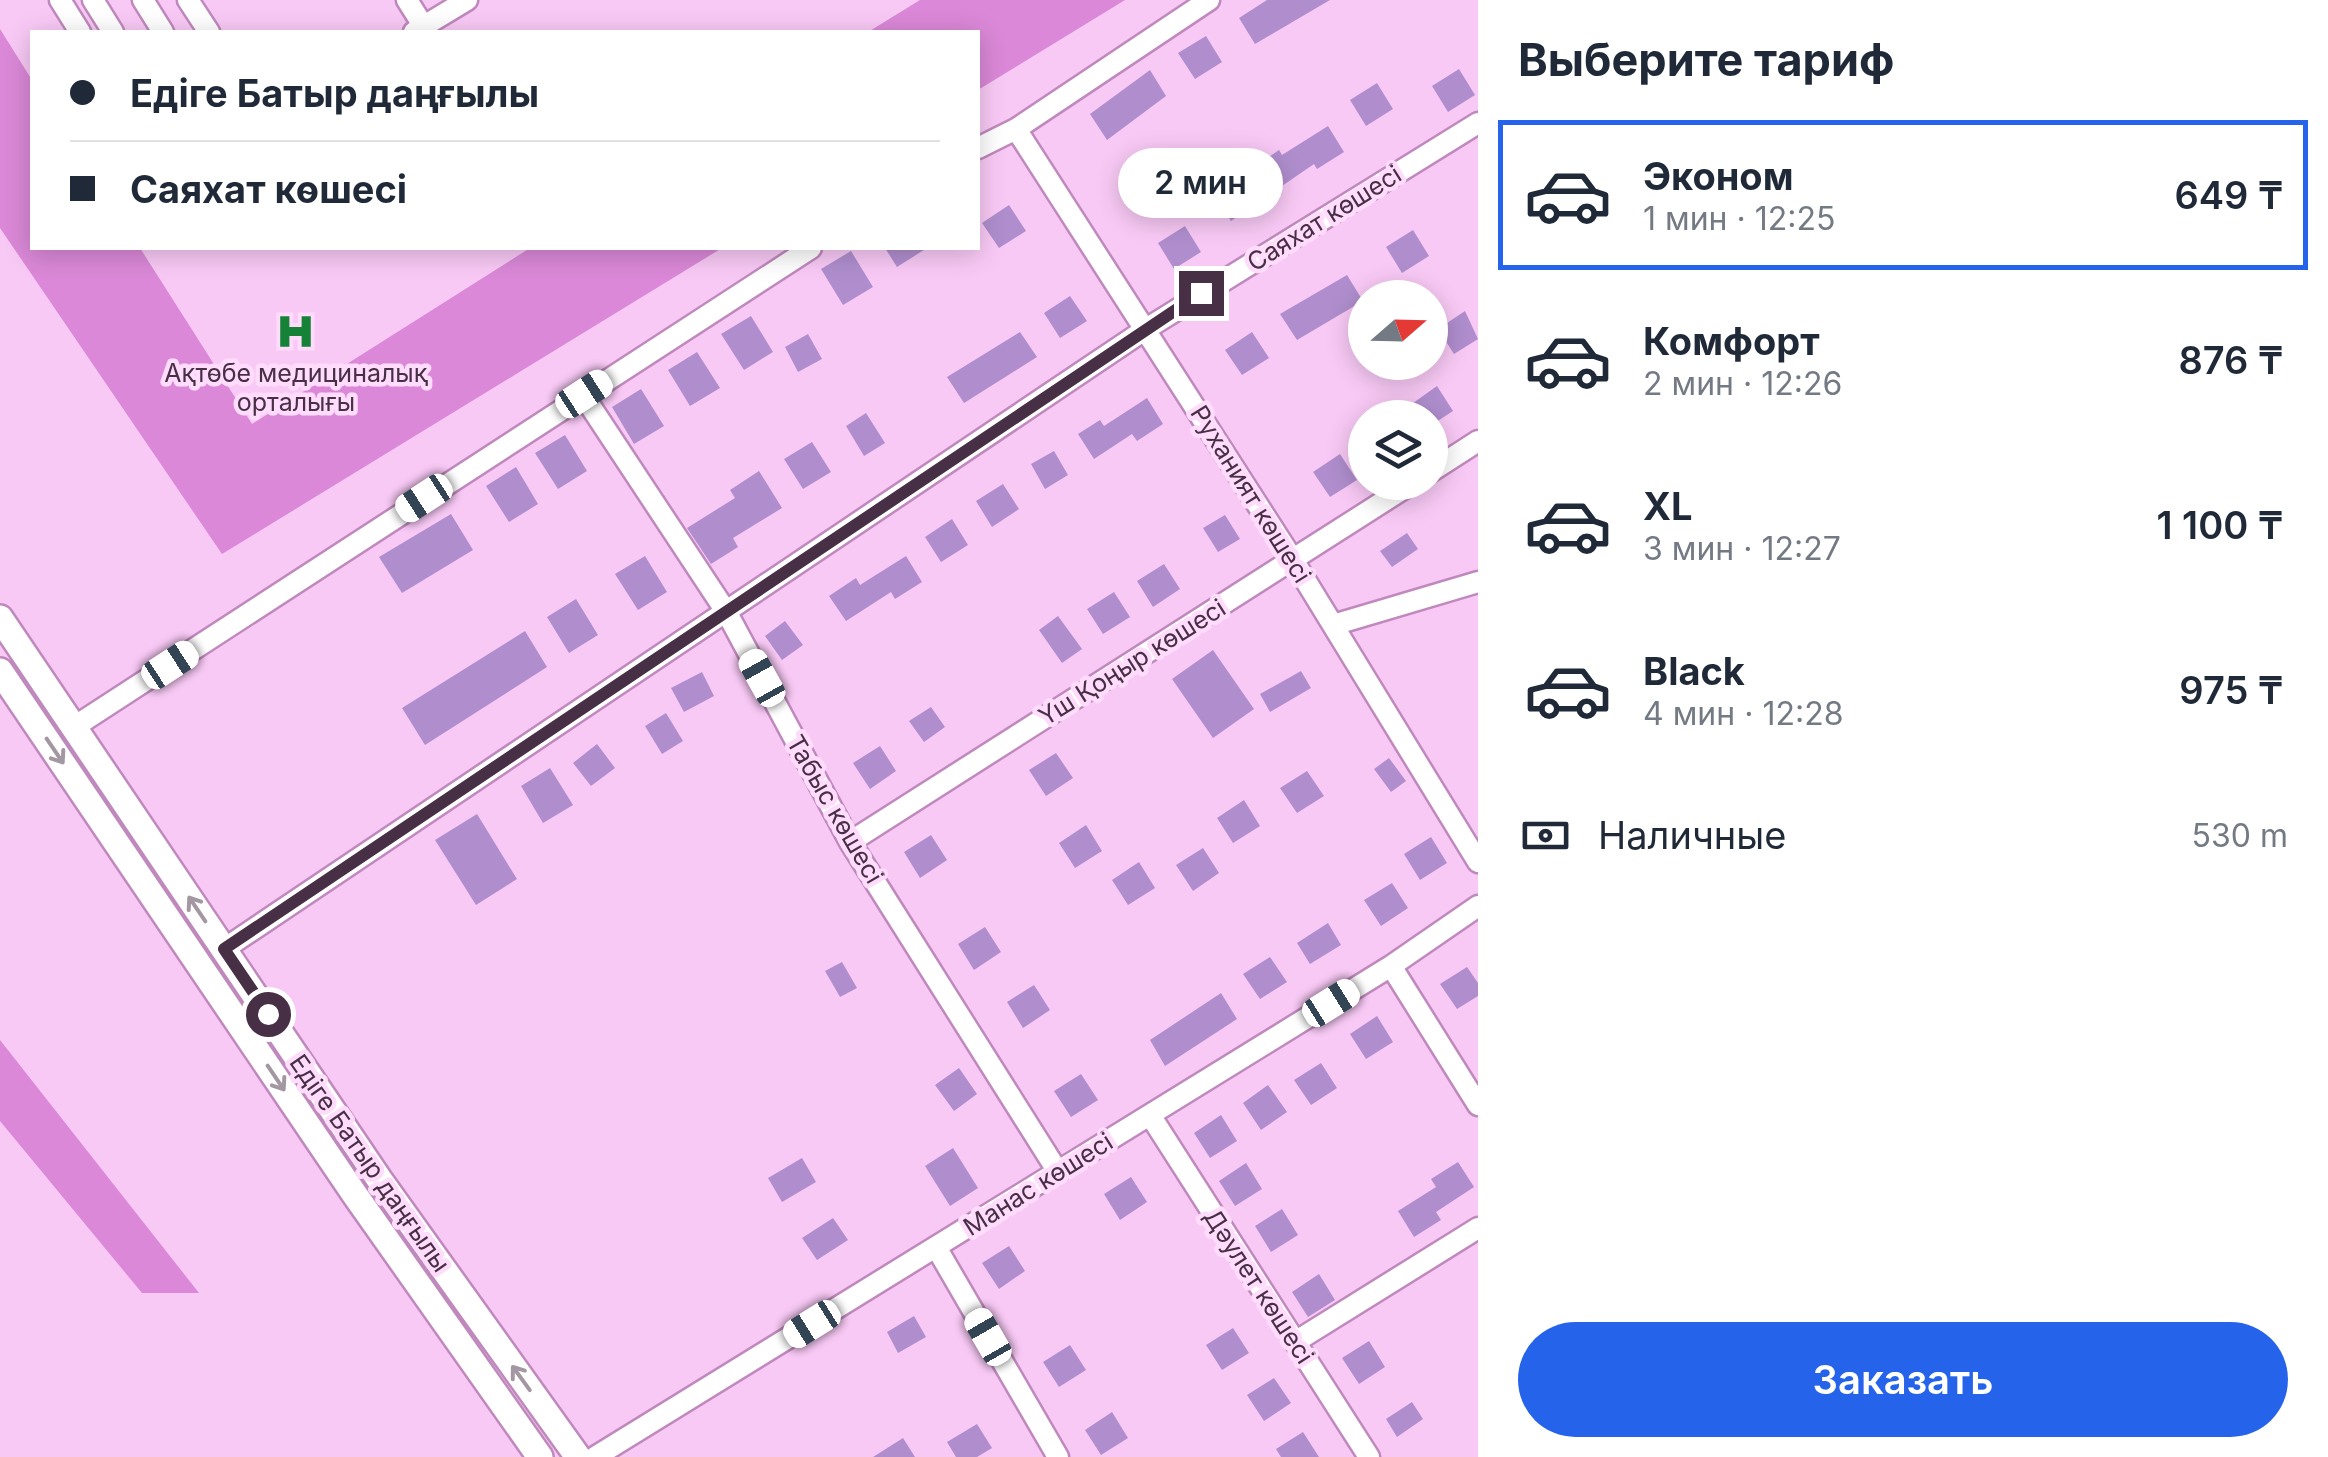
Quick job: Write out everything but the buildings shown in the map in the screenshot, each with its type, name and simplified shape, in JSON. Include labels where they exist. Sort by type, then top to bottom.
[{"type":"main road","name":"Едіге Батыр даңғылы","points":[[0,618],[379,1178],[578,1457]]},
{"type":"main road","name":"Едіге Батыр даңғылы","points":[[0,670],[355,1196],[540,1457]]},
{"type":"street","points":[[60,0],[79,30]]},
{"type":"street","points":[[93,0],[112,30]]},
{"type":"street","points":[[142,0],[162,30]]},
{"type":"street","points":[[188,0],[208,30]]},
{"type":"street","points":[[407,0],[419,30],[468,0]]},
{"type":"street","points":[[980,147],[1016,130],[1210,0]]},
{"type":"street","name":"Саяхат көшесі","points":[[224,949],[1146,329],[1478,124]]},
{"type":"street","name":"Руханият көшесі","points":[[1016,130],[1293,560],[1478,862]]},
{"type":"street","points":[[74,727],[808,250]]},
{"type":"street","name":"Табыс көшесі","points":[[584,394],[727,614],[850,842],[1058,1172]]},
{"type":"street","points":[[1448,461],[1478,442]]},
{"type":"street","name":"Үш Қоңыр көшесі","points":[[850,842],[1386,500]]},
{"type":"street","points":[[1332,624],[1478,582]]},
{"type":"street","name":"Манас көшесі","points":[[595,1457],[1391,966],[1478,906]]},
{"type":"street","points":[[1391,966],[1478,1105]]},
{"type":"street","name":"Дәулет көшесі","points":[[1150,1115],[1369,1457]]},
{"type":"street","points":[[1295,1342],[1478,1228]]},
{"type":"street","points":[[936,1248],[1058,1457]]},
{"type":"shaded area","points":[[920,0],[1125,0],[980,89],[980,30],[871,30]]},
{"type":"shaded area","points":[[0,29],[30,77],[30,250],[141,250],[252,424],[527,250],[719,250],[222,554],[0,228]]},
{"type":"shaded area","points":[[0,1040],[199,1293],[142,1293],[0,1121]]},
{"type":"place","name":"Ақтөбе медициналық орталығы","points":[[296,332]]},
{"type":"route","points":[[268,1014],[224,949],[1201,293]]}]
